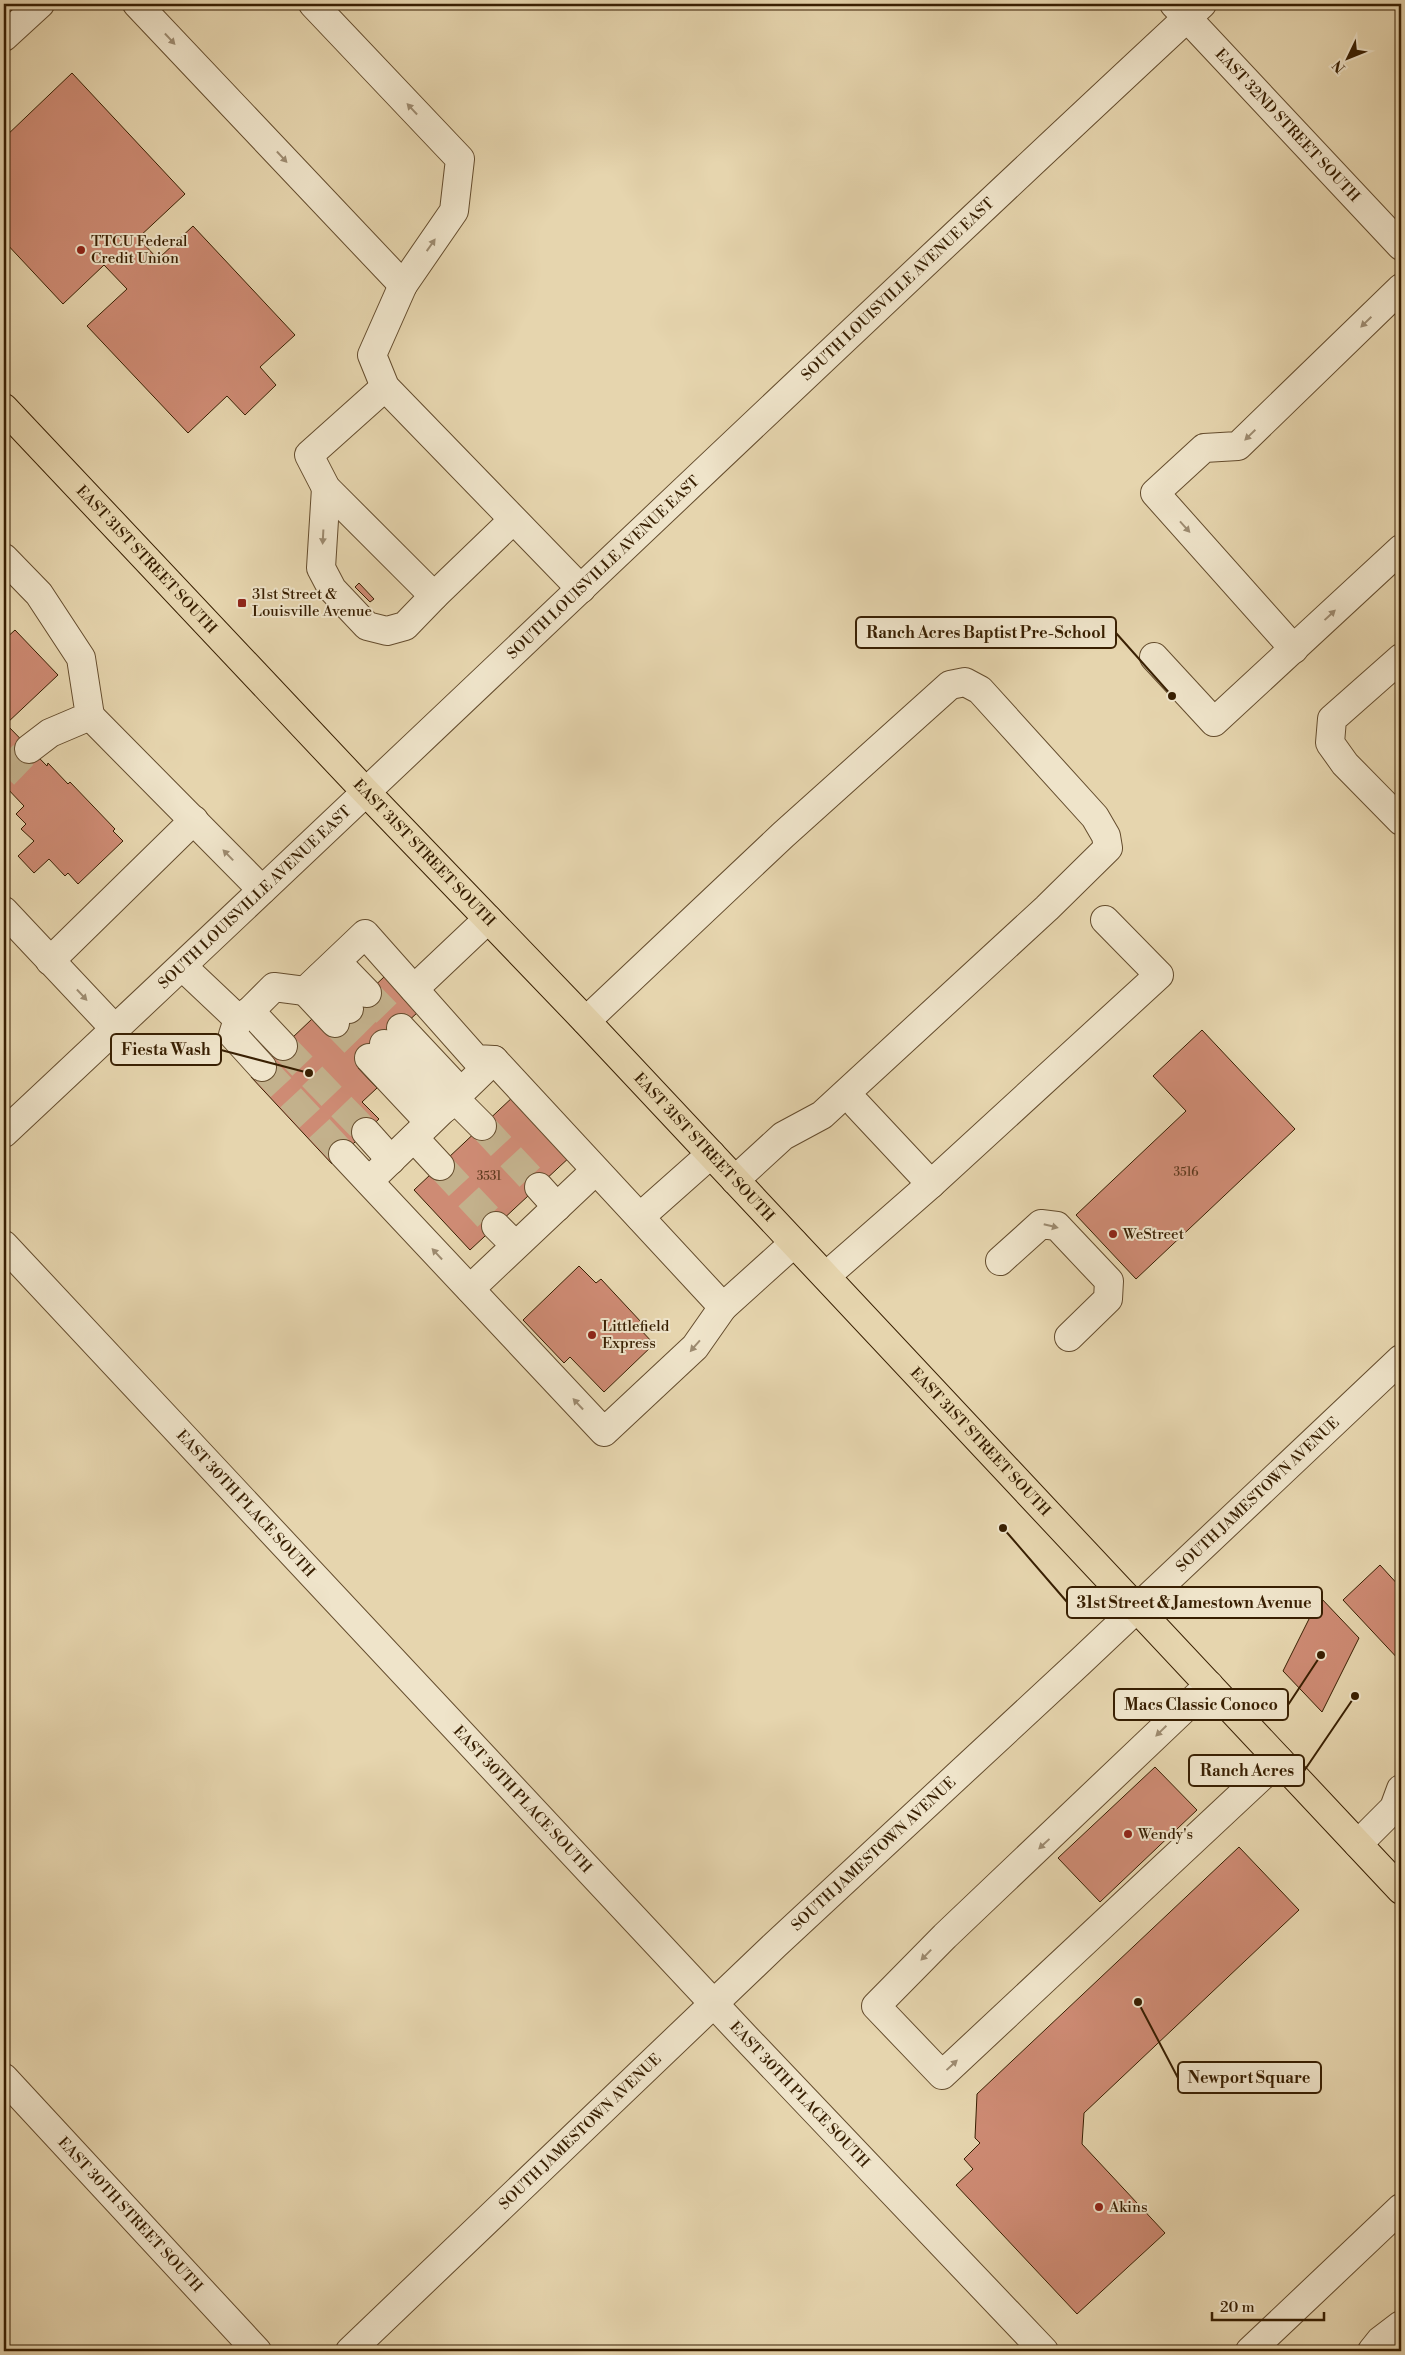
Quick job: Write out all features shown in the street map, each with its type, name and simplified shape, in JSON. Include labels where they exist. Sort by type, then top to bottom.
[{"type":"main road","name":"EAST 31ST STREET SOUTH","points":[[4,408],[364,791],[586,1021],[1401,1890]]},
{"type":"street","points":[[8,24],[40,4]]},
{"type":"street","points":[[137,4],[403,285]]},
{"type":"street","points":[[313,4],[460,158],[454,211],[403,285],[372,355],[385,388],[581,590]]},
{"type":"street","name":"EAST 32ND STREET SOUTH","points":[[1188,8],[1401,246]]},
{"type":"street","name":"SOUTH LOUISVILLE AVENUE EAST","points":[[4,1132],[183,967],[364,791],[581,590],[1188,8]]},
{"type":"street","points":[[1294,649],[1155,493],[1204,448],[1238,446],[1401,288]]},
{"type":"street","points":[[385,388],[309,456],[326,488],[434,596]]},
{"type":"street","points":[[326,488],[321,568],[332,589],[368,626],[387,631],[405,626],[513,520]]},
{"type":"street","points":[[1154,658],[1214,722],[1401,549]]},
{"type":"street","points":[[4,558],[39,594],[81,658],[90,716],[262,890]]},
{"type":"street","points":[[1401,658],[1332,719],[1330,743],[1345,764],[1401,821]]},
{"type":"street","points":[[586,1021],[783,835],[950,685],[965,682],[980,690],[1094,817],[1106,836],[1108,848],[1046,908],[822,1115],[783,1136],[735,1180]]},
{"type":"street","points":[[29,749],[50,733],[90,716]]},
{"type":"street","points":[[50,961],[194,820]]},
{"type":"street","points":[[4,911],[115,1029]]},
{"type":"street","points":[[414,989],[488,919]]},
{"type":"street","points":[[826,1276],[931,1184],[1159,975],[1106,920]]},
{"type":"street","points":[[262,1067],[233,1035],[244,1015],[274,987],[321,977],[366,934],[476,1059],[494,1060],[723,1307]]},
{"type":"street","points":[[183,967],[284,1046]]},
{"type":"street","points":[[321,977],[351,1008],[321,977]]},
{"type":"street","points":[[440,1166],[441,1112],[384,1044],[441,1112],[482,1126]]},
{"type":"street","points":[[369,1181],[494,1060]]},
{"type":"street","points":[[857,1105],[931,1184]]},
{"type":"street","points":[[366,1132],[391,1160]]},
{"type":"street","points":[[343,1154],[604,1432],[696,1347],[723,1307],[794,1243]]},
{"type":"street","points":[[640,1218],[710,1154]]},
{"type":"street","points":[[470,1289],[596,1171]]},
{"type":"street","points":[[539,1187],[557,1207]]},
{"type":"street","points":[[1000,1261],[1040,1224],[1057,1226],[1109,1280],[1108,1299],[1068,1338]]},
{"type":"street","points":[[496,1226],[515,1245]]},
{"type":"street","name":"EAST 30TH PLACE SOUTH","points":[[4,1245],[714,2004],[1044,2351]]},
{"type":"street","name":"SOUTH JAMESTOWN AVENUE","points":[[350,2351],[714,2004],[1136,1608],[1398,1368]]},
{"type":"street","points":[[1209,1685],[945,1936],[876,2006],[942,2074],[1278,1760]]},
{"type":"street","points":[[1358,1844],[1394,1808],[1401,1789]]},
{"type":"street","name":"EAST 30TH STREET SOUTH","points":[[4,2078],[257,2351]]},
{"type":"street","points":[[1250,2351],[1401,2208]]},
{"type":"street","points":[[1372,2351],[1380,2341],[1401,2325]]},
{"type":"building","name":"TTCU Federal Credit Union","points":[[72,73],[185,194],[138,238],[158,259],[193,226],[295,335],[260,367],[276,385],[245,415],[227,396],[188,433],[87,326],[127,289],[104,265],[63,304],[4,241],[4,138]]},
{"type":"building","points":[[359,583],[374,599],[370,602],[355,587]]},
{"type":"building","points":[[15,630],[58,675],[6,724],[47,766],[48,763],[68,784],[70,782],[115,829],[113,831],[123,841],[78,884],[68,873],[65,876],[49,859],[34,873],[18,856],[34,841],[21,829],[26,824],[16,814],[24,806],[4,785],[4,640]]},
{"type":"building","points":[[385,976],[418,1012],[358,1068],[377,1088],[362,1102],[379,1119],[332,1164],[251,1077],[312,1019],[325,1033]]},
{"type":"building","points":[[1202,1030],[1295,1129],[1136,1279],[1076,1215],[1186,1111],[1153,1076]]},
{"type":"building","points":[[515,1095],[572,1155],[470,1250],[414,1190]]},
{"type":"building","name":"Littlefield Express","points":[[579,1266],[596,1283],[601,1279],[642,1323],[638,1327],[654,1344],[604,1392],[570,1357],[564,1363],[523,1320]]},
{"type":"building","points":[[1380,1565],[1401,1588],[1401,1662],[1343,1600]]},
{"type":"building","points":[[1320,1597],[1359,1638],[1322,1712],[1283,1671]]},
{"type":"building","name":"Wendy's","points":[[1155,1767],[1197,1810],[1100,1902],[1058,1858]]},
{"type":"building","points":[[1239,1847],[1299,1910],[1084,2113],[1082,2144],[1165,2233],[1077,2314],[956,2185],[973,2169],[964,2159],[980,2143],[975,2138],[977,2094]]},
{"type":"tunnel","points":[[4,775],[29,749]]},
{"type":"tunnel","points":[[367,993],[401,1028]]},
{"type":"tunnel","points":[[349,1009],[384,1044]]},
{"type":"tunnel","points":[[335,1023],[369,1058]]},
{"type":"tunnel","points":[[283,1046],[366,1132]]},
{"type":"tunnel","points":[[262,1067],[343,1154]]},
{"type":"tunnel","points":[[482,1126],[539,1187]]},
{"type":"tunnel","points":[[440,1166],[496,1226]]},
{"type":"place","name":"TTCU Federal Credit Union","points":[[81,250]]},
{"type":"place","name":"31st Street & Louisville Avenue","points":[[242,603]]},
{"type":"place","name":"Ranch Acres Baptist Pre-School","points":[[1172,696]]},
{"type":"place","name":"Fiesta Wash","points":[[309,1073]]},
{"type":"place","name":"WeStreet","points":[[1113,1234]]},
{"type":"place","name":"Littlefield Express","points":[[592,1335]]},
{"type":"place","name":"31st Street & Jamestown Avenue","points":[[1003,1528]]},
{"type":"place","name":"Macs Classic Conoco","points":[[1321,1655]]},
{"type":"place","name":"Ranch Acres","points":[[1355,1696]]},
{"type":"place","name":"Wendy's","points":[[1128,1834]]},
{"type":"place","name":"Newport Square","points":[[1138,2002]]},
{"type":"place","name":"Akins","points":[[1099,2207]]}]
